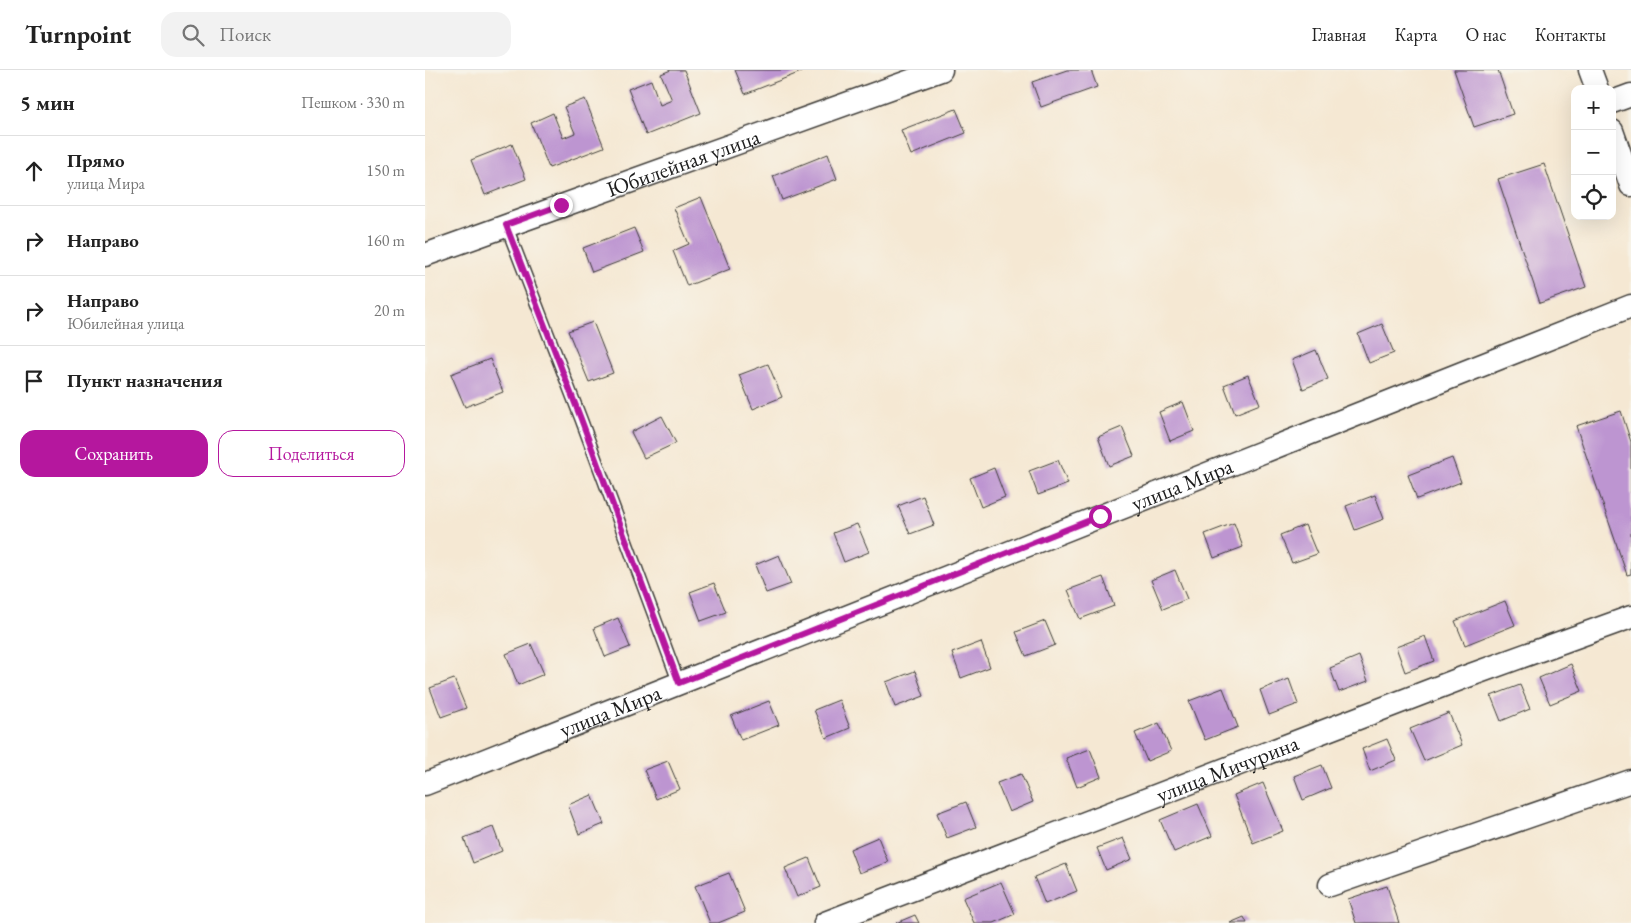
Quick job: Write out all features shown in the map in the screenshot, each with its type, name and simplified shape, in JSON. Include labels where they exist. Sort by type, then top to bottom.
[{"type":"street","name":"Юбилейная улица","points":[[425,255],[941,70]]},
{"type":"street","points":[[1590,70],[1596,85]]},
{"type":"street","points":[[1616,101],[1631,95]]},
{"type":"street","points":[[1616,142],[1631,185]]},
{"type":"street","name":"улица Мира","points":[[425,784],[1631,306]]},
{"type":"street","name":"улица Мичурина","points":[[825,923],[1455,681],[1631,617]]},
{"type":"street","points":[[1330,885],[1631,781]]},
{"type":"lane","points":[[506,225],[581,419],[679,683]]},
{"type":"building","points":[[671,70],[684,70],[701,113],[646,135],[628,89],[651,80],[660,105],[672,100],[661,74]]},
{"type":"building","points":[[735,70],[800,70],[801,72],[745,94]]},
{"type":"building","points":[[1067,70],[1091,70],[1097,87],[1041,107],[1032,82]]},
{"type":"building","points":[[1454,70],[1498,70],[1513,114],[1474,127]]},
{"type":"building","points":[[585,99],[604,147],[549,168],[531,123],[553,113],[563,138],[575,133],[564,107]]},
{"type":"building","points":[[956,109],[966,133],[911,155],[901,130]]},
{"type":"building","points":[[512,144],[526,179],[485,195],[471,160]]},
{"type":"building","points":[[828,154],[837,179],[782,200],[773,176]]},
{"type":"building","points":[[1544,164],[1586,287],[1540,303],[1498,179]]},
{"type":"building","points":[[701,197],[730,269],[687,286],[673,251],[689,244],[674,208]]},
{"type":"building","points":[[634,228],[644,252],[592,272],[583,248]]},
{"type":"building","points":[[593,322],[613,373],[589,382],[568,331]]},
{"type":"building","points":[[1382,324],[1394,353],[1369,363],[1358,334]]},
{"type":"building","points":[[1316,350],[1328,379],[1303,389],[1292,360]]},
{"type":"building","points":[[490,359],[503,392],[465,407],[451,374]]},
{"type":"building","points":[[768,364],[782,397],[753,409],[739,375]]},
{"type":"building","points":[[1248,375],[1260,404],[1235,414],[1224,385]]},
{"type":"building","points":[[1183,402],[1194,431],[1170,441],[1159,412]]},
{"type":"building","points":[[1621,411],[1631,442],[1631,574],[1627,575],[1576,426]]},
{"type":"building","points":[[662,416],[676,443],[644,458],[631,432]]},
{"type":"building","points":[[1122,427],[1134,456],[1109,466],[1098,437]]},
{"type":"building","points":[[1452,458],[1461,482],[1417,499],[1408,475]]},
{"type":"building","points":[[1058,460],[1068,484],[1038,495],[1029,471]]},
{"type":"building","points":[[994,468],[1005,497],[981,507],[970,478]]},
{"type":"building","points":[[1375,495],[1384,519],[1355,530],[1346,506]]},
{"type":"building","points":[[923,496],[934,525],[910,534],[898,506]]},
{"type":"building","points":[[1234,523],[1243,547],[1214,558],[1205,534]]},
{"type":"building","points":[[857,524],[869,552],[844,562],[833,533]]},
{"type":"building","points":[[1305,525],[1317,554],[1292,563],[1280,535]]},
{"type":"building","points":[[779,555],[791,584],[766,593],[755,565]]},
{"type":"building","points":[[1175,570],[1187,599],[1163,609],[1151,580]]},
{"type":"building","points":[[1103,577],[1114,606],[1080,619],[1068,590]]},
{"type":"building","points":[[714,583],[726,612],[701,621],[690,592]]},
{"type":"building","points":[[1505,601],[1515,625],[1465,645],[1455,621]]},
{"type":"building","points":[[618,618],[630,647],[605,657],[594,628]]},
{"type":"building","points":[[1045,621],[1055,645],[1026,656],[1016,632]]},
{"type":"building","points":[[1425,636],[1434,661],[1405,672],[1396,647]]},
{"type":"building","points":[[981,642],[990,667],[961,678],[952,653]]},
{"type":"building","points":[[531,644],[544,674],[518,685],[506,654]]},
{"type":"building","points":[[1359,656],[1368,681],[1339,692],[1330,668]]},
{"type":"building","points":[[1571,664],[1582,691],[1550,704],[1539,678]]},
{"type":"building","points":[[915,671],[924,696],[895,707],[886,682]]},
{"type":"building","points":[[454,679],[466,708],[441,717],[430,688]]},
{"type":"building","points":[[1289,679],[1298,704],[1269,715],[1260,690]]},
{"type":"building","points":[[1520,685],[1530,709],[1501,721],[1491,696]]},
{"type":"building","points":[[1223,688],[1238,727],[1205,740],[1189,701]]},
{"type":"building","points":[[839,700],[850,728],[826,738],[814,710]]},
{"type":"building","points":[[769,701],[779,725],[741,740],[731,716]]},
{"type":"building","points":[[1449,713],[1462,745],[1424,761],[1410,729]]},
{"type":"building","points":[[1159,723],[1171,751],[1147,761],[1135,733]]},
{"type":"building","points":[[1387,739],[1396,760],[1370,771],[1362,749]]},
{"type":"building","points":[[1090,749],[1101,777],[1077,787],[1066,758]]},
{"type":"building","points":[[668,761],[680,789],[656,799],[644,770]]},
{"type":"building","points":[[1322,765],[1331,788],[1303,800],[1294,776]]},
{"type":"building","points":[[1021,774],[1033,802],[1009,812],[997,783]]},
{"type":"building","points":[[1263,783],[1283,831],[1253,843],[1234,795]]},
{"type":"building","points":[[592,795],[604,824],[579,834],[568,805]]},
{"type":"building","points":[[966,802],[976,827],[947,838],[937,813]]},
{"type":"building","points":[[1198,804],[1212,836],[1174,852],[1160,820]]},
{"type":"building","points":[[493,827],[502,851],[473,863],[464,838]]},
{"type":"building","points":[[878,837],[888,862],[859,873],[850,849]]},
{"type":"building","points":[[1123,838],[1132,859],[1106,870],[1097,848]]},
{"type":"building","points":[[809,858],[821,887],[797,897],[785,868]]},
{"type":"building","points":[[1066,864],[1077,891],[1045,904],[1034,877]]},
{"type":"building","points":[[729,873],[745,912],[718,923],[710,923],[695,886]]},
{"type":"building","points":[[1001,882],[1015,914],[994,923],[974,923],[963,898]]},
{"type":"building","points":[[1387,886],[1399,923],[1356,923],[1348,899]]},
{"type":"building","points":[[915,915],[919,923],[896,923]]},
{"type":"building","points":[[1244,917],[1247,923],[1230,923]]},
{"type":"route","points":[[561,205],[506,225],[581,419],[679,683],[1100,516]]}]
